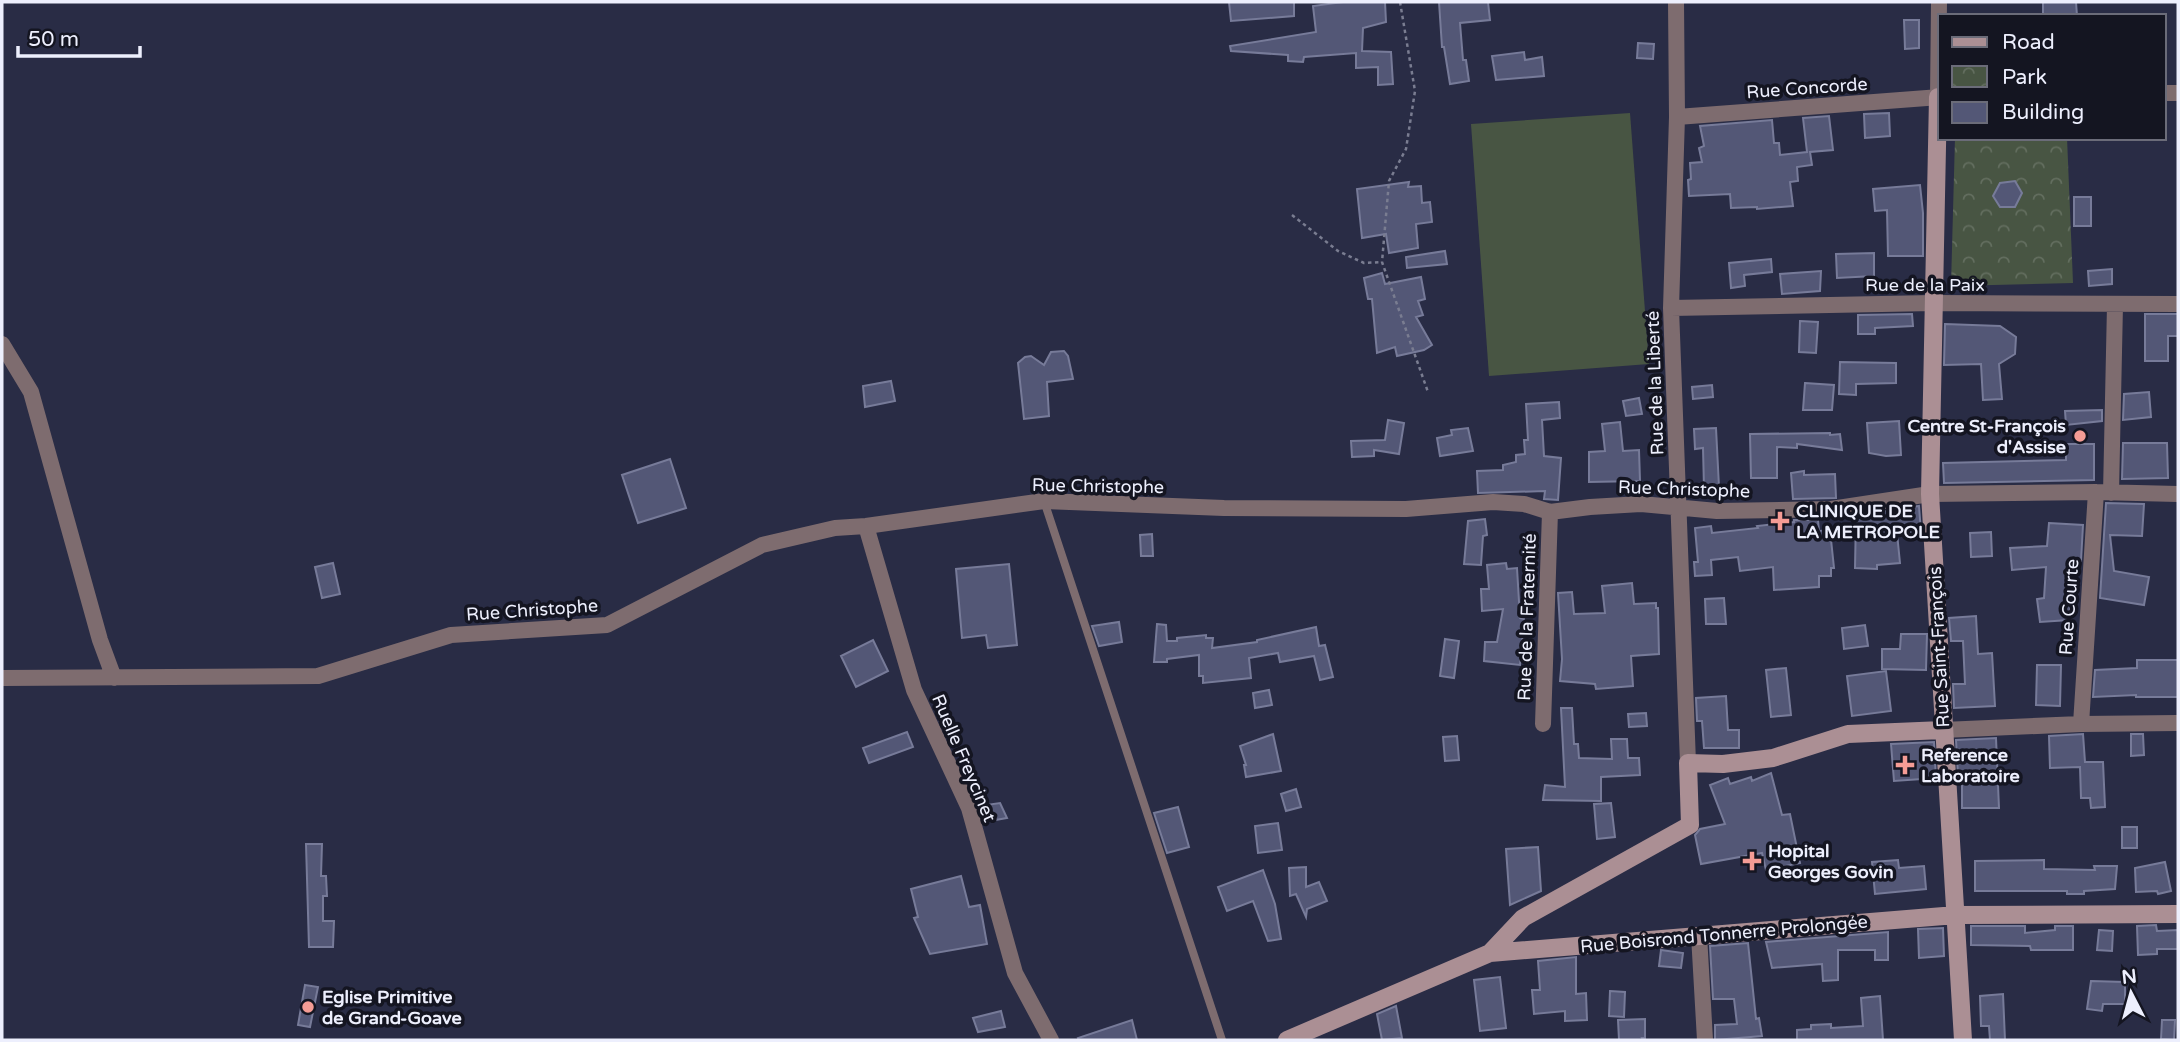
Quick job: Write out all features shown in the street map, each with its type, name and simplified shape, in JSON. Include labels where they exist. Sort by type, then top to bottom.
[{"type":"street","name":"Rue de la Liberté","points":[[1676,2],[1677,117],[1671,308],[1688,763]]},
{"type":"street","name":"Rue Concorde","points":[[1677,117],[1938,97]]},
{"type":"street","name":"Rue Saint-François","points":[[1938,131],[1930,494],[1963,1040]]},
{"type":"street","name":"Rue de la Paix","points":[[1671,308],[1933,303],[2178,304]]},
{"type":"street","name":"Rue Courte","points":[[2081,724],[2104,492],[2115,305]]},
{"type":"street","points":[[2,344],[31,392],[100,640],[114,678]]},
{"type":"street","name":"Rue Christophe","points":[[2,678],[318,676],[451,635],[607,625],[762,545],[835,528],[1044,501],[1224,508],[1392,509],[1493,502],[1524,504],[1550,512],[1642,504],[1717,511],[1831,509],[1930,494],[2178,494]]},
{"type":"street","name":"Rue de la Fraternité","points":[[1543,724],[1550,512]]},
{"type":"street","name":"Ruelle Freycinet","points":[[866,526],[914,690],[969,808],[1015,973],[1051,1040]]},
{"type":"street","points":[[1490,953],[1523,918],[1690,825],[1688,763],[1723,764],[1773,758],[1849,734],[2081,724],[2178,723]]},
{"type":"street","name":"Rue Boisrond Tonnerre Prolongée","points":[[1287,1040],[1490,953],[1956,915],[2178,914]]},
{"type":"street","points":[[1699,935],[1705,1040]]},
{"type":"lane","points":[[1044,501],[1222,1040]]},
{"type":"path","points":[[1400,2],[1415,91],[1406,149],[1389,181],[1382,262],[1428,392]]},
{"type":"path","points":[[1292,215],[1338,251],[1364,263],[1382,262]]},
{"type":"green space","points":[[1630,113],[1649,364],[1489,376],[1471,124]]},
{"type":"green space","points":[[1955,140],[2067,140],[2073,283],[1951,286]]},
{"type":"building","points":[[1229,2],[1294,2],[1294,16],[1231,21]]},
{"type":"building","points":[[1343,2],[1385,2],[1386,22],[1363,28],[1362,51],[1391,52],[1393,84],[1378,85],[1378,67],[1356,68],[1356,53],[1304,57],[1303,62],[1288,61],[1288,55],[1231,51],[1230,46],[1316,32],[1313,6]]},
{"type":"building","points":[[1439,2],[1488,2],[1490,20],[1460,23],[1463,60],[1466,60],[1469,81],[1450,84],[1442,47]]},
{"type":"building","points":[[2043,2],[2076,2],[2077,14],[2043,14]]},
{"type":"building","points":[[1904,20],[1919,20],[1919,48],[1905,49]]},
{"type":"building","points":[[1638,43],[1654,44],[1653,59],[1637,58]]},
{"type":"building","points":[[1524,52],[1525,60],[1542,57],[1544,76],[1496,80],[1492,56]]},
{"type":"building","points":[[1889,113],[1890,136],[1865,138],[1864,114]]},
{"type":"building","points":[[1829,116],[1833,150],[1810,152],[1812,165],[1797,167],[1798,181],[1790,182],[1793,206],[1731,208],[1730,194],[1689,196],[1690,163],[1702,162],[1699,148],[1704,146],[1700,126],[1772,120],[1774,143],[1779,143],[1780,155],[1807,152],[1803,118]]},
{"type":"building","points":[[2015,181],[2022,193],[2015,207],[2000,207],[1993,196],[2000,183]]},
{"type":"building","points":[[1409,182],[1408,187],[1421,186],[1422,203],[1430,202],[1432,222],[1416,224],[1418,248],[1389,253],[1386,234],[1362,238],[1357,189]]},
{"type":"building","points":[[1920,185],[1923,256],[1888,256],[1887,210],[1875,211],[1873,189]]},
{"type":"building","points":[[2074,197],[2091,197],[2091,226],[2074,226]]},
{"type":"building","points":[[1445,251],[1447,264],[1407,268],[1406,257]]},
{"type":"building","points":[[1874,253],[1874,276],[1837,278],[1836,254]]},
{"type":"building","points":[[1771,259],[1772,272],[1744,275],[1745,286],[1731,288],[1729,263]]},
{"type":"building","points":[[2112,269],[2112,284],[2089,286],[2088,271]]},
{"type":"building","points":[[1821,271],[1820,291],[1782,294],[1780,274]]},
{"type":"building","points":[[1382,273],[1385,284],[1421,277],[1425,299],[1418,301],[1423,315],[1416,317],[1432,345],[1424,350],[1397,356],[1395,347],[1377,353],[1372,299],[1368,299],[1364,278]]},
{"type":"building","points":[[1912,314],[1913,326],[1875,328],[1875,334],[1858,334],[1858,315]]},
{"type":"building","points":[[2145,314],[2178,314],[2178,336],[2168,336],[2168,361],[2145,361]]},
{"type":"building","points":[[1800,321],[1818,322],[1816,353],[1799,352]]},
{"type":"building","points":[[1945,324],[2000,326],[2016,337],[2015,354],[1999,364],[2002,399],[1983,400],[1981,364],[1944,365]]},
{"type":"building","points":[[1064,351],[1068,356],[1073,379],[1047,382],[1049,416],[1024,419],[1018,363],[1031,356],[1044,365],[1051,352]]},
{"type":"building","points":[[1840,362],[1896,363],[1896,383],[1856,384],[1856,395],[1839,394]]},
{"type":"building","points":[[891,381],[895,401],[865,407],[863,386]]},
{"type":"building","points":[[1805,383],[1834,385],[1832,410],[1803,410]]},
{"type":"building","points":[[1712,385],[1713,397],[1693,399],[1692,387]]},
{"type":"building","points":[[2149,392],[2151,417],[2123,420],[2124,394]]},
{"type":"building","points":[[1639,398],[1642,414],[1626,416],[1623,401]]},
{"type":"building","points":[[1559,402],[1560,418],[1542,420],[1544,456],[1561,458],[1558,500],[1544,499],[1545,491],[1478,493],[1477,471],[1503,470],[1503,465],[1516,462],[1516,455],[1525,454],[1524,440],[1528,440],[1526,404]]},
{"type":"building","points":[[2102,410],[2102,421],[2066,425],[2065,411]]},
{"type":"building","points":[[1388,420],[1404,423],[1399,454],[1374,450],[1374,456],[1352,457],[1351,441],[1385,440]]},
{"type":"building","points":[[1899,421],[1901,455],[1869,453],[1867,423]]},
{"type":"building","points":[[1620,422],[1623,451],[1639,450],[1640,481],[1589,482],[1589,452],[1605,451],[1602,424]]},
{"type":"building","points":[[1468,428],[1473,451],[1440,456],[1437,438],[1452,435],[1451,430]]},
{"type":"building","points":[[1716,428],[1719,487],[1704,488],[1703,448],[1695,449],[1694,429]]},
{"type":"building","points":[[1750,434],[1840,434],[1842,450],[1797,444],[1797,448],[1777,447],[1777,478],[1751,478]]},
{"type":"building","points":[[2123,443],[2167,443],[2168,478],[2122,479]]},
{"type":"building","name":"Centre St-François d'Assise","points":[[2066,444],[2094,444],[2094,480],[1944,483],[1943,463],[2066,460]]},
{"type":"building","points":[[670,459],[686,508],[638,523],[622,475]]},
{"type":"building","points":[[1804,471],[1804,475],[1835,474],[1836,498],[1793,499],[1791,473]]},
{"type":"building","points":[[2106,503],[2144,504],[2142,536],[2110,535],[2114,571],[2149,577],[2144,605],[2100,598]]},
{"type":"building","points":[[1919,506],[1921,532],[1897,533],[1900,563],[1877,565],[1877,569],[1855,568],[1856,516],[1872,516],[1872,513]]},
{"type":"building","points":[[1485,519],[1487,535],[1483,536],[1481,565],[1464,564],[1468,521]]},
{"type":"building","points":[[1794,520],[1818,520],[1819,531],[1830,530],[1834,568],[1831,568],[1831,576],[1819,576],[1819,587],[1774,590],[1773,567],[1740,571],[1738,557],[1711,560],[1712,575],[1695,576],[1694,562],[1698,562],[1695,528],[1711,526],[1712,533],[1758,528],[1757,526]]},
{"type":"building","points":[[2049,523],[2083,525],[2081,561],[2073,561],[2069,620],[2040,622],[2037,599],[2044,598],[2046,567],[2012,570],[2010,548],[2047,546]]},
{"type":"building","points":[[1991,532],[1992,556],[1971,557],[1970,533]]},
{"type":"building","points":[[1152,534],[1153,556],[1141,556],[1140,535]]},
{"type":"building","points":[[333,563],[340,594],[322,598],[315,567]]},
{"type":"building","points":[[1506,563],[1507,569],[1517,568],[1520,618],[1524,619],[1520,665],[1484,661],[1485,642],[1497,642],[1503,609],[1482,611],[1481,589],[1489,589],[1487,565]]},
{"type":"building","points":[[1009,564],[1017,645],[988,648],[986,635],[962,638],[956,569]]},
{"type":"building","points":[[1632,583],[1634,604],[1656,603],[1658,608],[1659,654],[1631,656],[1633,686],[1596,689],[1595,684],[1560,681],[1562,659],[1558,593],[1572,592],[1574,614],[1605,613],[1602,586]]},
{"type":"building","points":[[1724,598],[1726,624],[1706,624],[1705,599]]},
{"type":"building","points":[[1976,616],[1978,654],[1992,653],[1995,706],[1954,708],[1953,684],[1965,684],[1963,641],[1951,641],[1949,618]]},
{"type":"building","points":[[1119,622],[1122,642],[1099,646],[1092,626]]},
{"type":"building","points":[[1157,624],[1166,625],[1167,641],[1206,635],[1206,638],[1213,638],[1212,648],[1257,642],[1316,627],[1319,646],[1325,645],[1333,677],[1320,680],[1314,656],[1280,662],[1278,653],[1249,658],[1251,678],[1203,683],[1203,676],[1199,676],[1199,655],[1154,662]]},
{"type":"building","points":[[1865,625],[1868,646],[1844,649],[1842,628]]},
{"type":"building","points":[[1901,634],[1927,634],[1926,670],[1882,669],[1882,649],[1900,649]]},
{"type":"building","points":[[1445,639],[1459,641],[1454,678],[1440,676]]},
{"type":"building","points":[[873,640],[888,671],[856,687],[841,656]]},
{"type":"building","points":[[2137,660],[2178,660],[2178,697],[2093,697],[2095,670],[2137,668]]},
{"type":"building","points":[[2037,665],[2061,665],[2060,706],[2036,705]]},
{"type":"building","points":[[1786,668],[1791,715],[1771,717],[1766,670]]},
{"type":"building","points":[[1886,671],[1891,711],[1852,716],[1847,676]]},
{"type":"building","points":[[1269,690],[1272,705],[1255,708],[1253,693]]},
{"type":"building","points":[[1726,696],[1728,730],[1739,730],[1739,748],[1704,748],[1702,721],[1697,721],[1696,698]]},
{"type":"building","points":[[1561,708],[1572,708],[1574,744],[1578,744],[1579,758],[1612,759],[1611,739],[1627,739],[1628,758],[1639,758],[1640,775],[1601,777],[1601,801],[1543,800],[1545,785],[1565,787]]},
{"type":"building","points":[[1646,713],[1647,726],[1629,727],[1628,714]]},
{"type":"building","points":[[907,732],[913,747],[869,763],[863,748]]},
{"type":"building","points":[[1273,734],[1281,771],[1246,777],[1246,765],[1240,746]]},
{"type":"building","points":[[2083,734],[2085,762],[2103,762],[2105,807],[2091,808],[2090,798],[2081,798],[2080,767],[2050,768],[2049,736]]},
{"type":"building","points":[[2131,734],[2143,734],[2144,755],[2131,756]]},
{"type":"building","points":[[1457,736],[1459,760],[1445,761],[1443,737]]},
{"type":"building","points":[[1996,738],[1999,808],[1962,808],[1962,776],[1958,776],[1956,740]]},
{"type":"building","points":[[1934,742],[1936,778],[1894,781],[1891,744]]},
{"type":"building","points":[[1771,773],[1782,815],[1790,814],[1800,863],[1766,870],[1762,853],[1701,864],[1695,835],[1700,829],[1725,824],[1710,785],[1728,778],[1730,784],[1751,777],[1752,781]]},
{"type":"building","points":[[1296,789],[1301,807],[1286,811],[1281,794]]},
{"type":"building","points":[[1000,803],[1007,818],[984,822],[979,806]]},
{"type":"building","points":[[1611,803],[1615,837],[1597,839],[1594,804]]},
{"type":"building","points":[[1178,807],[1189,847],[1167,853],[1154,813]]},
{"type":"building","points":[[1278,823],[1282,850],[1258,853],[1255,826]]},
{"type":"building","points":[[2122,827],[2137,827],[2137,848],[2122,848]]},
{"type":"building","points":[[306,844],[322,844],[321,876],[326,876],[327,896],[323,896],[323,921],[334,921],[333,947],[309,947]]},
{"type":"building","points":[[1538,847],[1541,891],[1510,905],[1506,849]]},
{"type":"building","points":[[1898,860],[1899,868],[1924,866],[1926,889],[1875,894],[1872,862]]},
{"type":"building","points":[[2044,860],[2044,869],[2095,870],[2094,866],[2117,866],[2115,889],[2084,891],[2084,894],[2067,894],[2067,891],[1975,891],[1975,861]]},
{"type":"building","points":[[2165,862],[2171,891],[2158,894],[2157,891],[2136,892],[2135,868]]},
{"type":"building","points":[[1306,867],[1306,887],[1319,882],[1327,901],[1307,909],[1306,917],[1296,894],[1290,896],[1289,868]]},
{"type":"building","points":[[1263,870],[1275,904],[1281,939],[1268,941],[1253,901],[1227,911],[1218,887]]},
{"type":"building","points":[[961,876],[969,907],[980,905],[987,944],[930,954],[914,918],[918,917],[911,889]]},
{"type":"building","points":[[2156,925],[2157,931],[2178,930],[2178,949],[2157,949],[2157,954],[2138,955],[2137,926]]},
{"type":"building","points":[[1971,926],[2025,926],[2025,933],[2055,930],[2055,926],[2073,926],[2073,950],[1971,945]]},
{"type":"building","points":[[1943,928],[1944,956],[1919,958],[1918,929]]},
{"type":"building","points":[[2099,930],[2113,931],[2112,951],[2097,950]]},
{"type":"building","points":[[1888,932],[1888,960],[1875,960],[1875,950],[1838,950],[1838,980],[1823,981],[1822,964],[1772,968],[1766,942]]},
{"type":"building","points":[[1748,943],[1756,1019],[1759,1018],[1762,1036],[1715,1040],[1715,1025],[1737,1024],[1734,999],[1713,999],[1710,946]]},
{"type":"building","points":[[1661,950],[1683,953],[1681,968],[1659,966]]},
{"type":"building","points":[[1576,957],[1576,994],[1586,993],[1587,1020],[1565,1021],[1565,1011],[1534,1014],[1532,990],[1540,990],[1538,961]]},
{"type":"building","points":[[1500,977],[1506,1028],[1480,1031],[1474,980]]},
{"type":"building","points":[[2091,981],[2125,982],[2125,1004],[2103,1004],[2102,1011],[2087,1009]]},
{"type":"building","points":[[305,985],[318,987],[310,1027],[298,1025]]},
{"type":"building","points":[[1610,991],[1625,992],[1624,1017],[1609,1016]]},
{"type":"building","points":[[2003,994],[2005,1040],[1990,1040],[1989,1026],[1981,1026],[1980,996]]},
{"type":"building","points":[[1880,996],[1883,1040],[1797,1040],[1797,1030],[1811,1029],[1811,1025],[1831,1024],[1831,1028],[1863,1026],[1861,998]]},
{"type":"building","points":[[1396,1006],[1402,1038],[1382,1040],[1377,1014]]},
{"type":"building","points":[[1001,1011],[1005,1027],[978,1032],[973,1018]]},
{"type":"building","points":[[1645,1019],[1643,1040],[1619,1040],[1618,1020]]},
{"type":"building","points":[[1132,1020],[1137,1040],[1078,1038]]},
{"type":"building","points":[[2162,1020],[2175,1020],[2174,1040],[2161,1039]]},
{"type":"place","name":"Centre St-François d'Assise","points":[[2080,436]]},
{"type":"place","name":"CLINIQUE DE LA METROPOLE","points":[[1780,521]]},
{"type":"place","name":"Reference Laboratoire","points":[[1905,765]]},
{"type":"place","name":"Hopital Georges Govin","points":[[1752,861]]},
{"type":"place","name":"Eglise Primitive de Grand-Goave","points":[[308,1007]]}]
